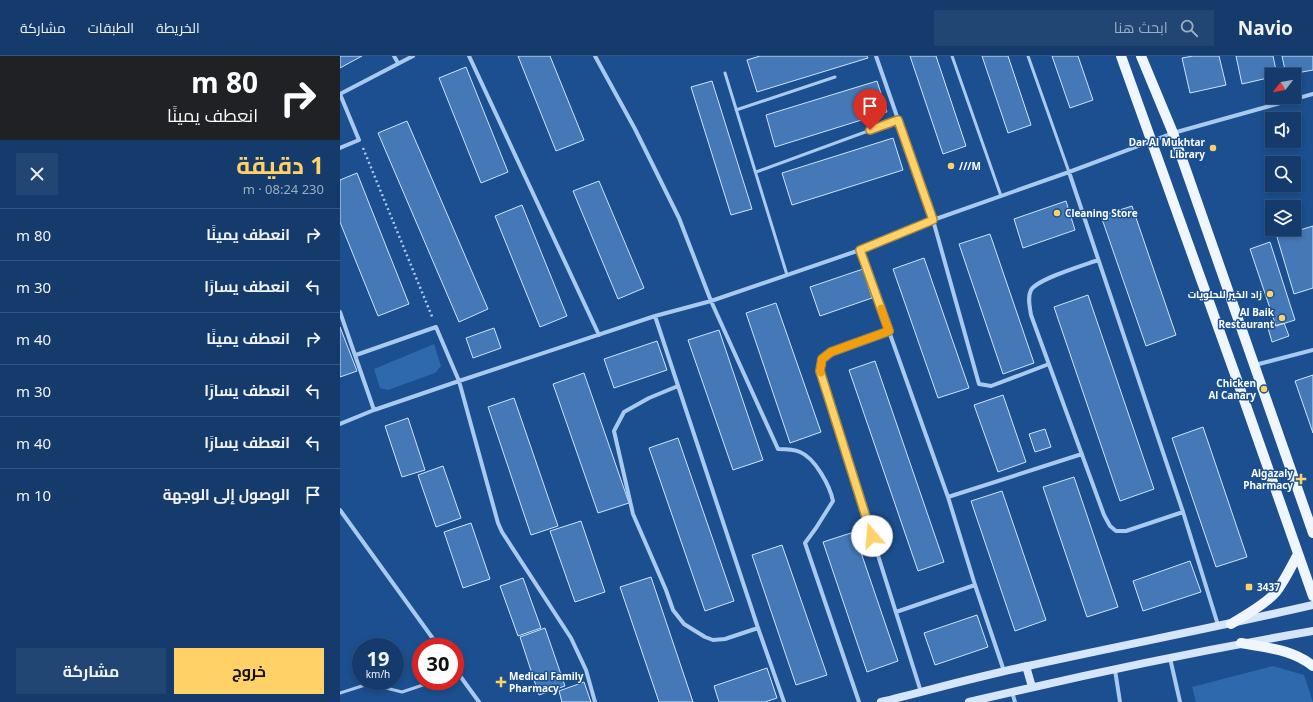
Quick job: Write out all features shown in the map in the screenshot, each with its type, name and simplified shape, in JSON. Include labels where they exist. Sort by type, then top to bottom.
[{"type":"main road","points":[[1121,56],[1313,596]]},
{"type":"main road","points":[[1141,56],[1173,133],[1313,533]]},
{"type":"main road","points":[[1231,624],[1275,593],[1283,582],[1298,554]]},
{"type":"main road","points":[[881,702],[1026,666],[1231,624],[1313,605]]},
{"type":"main road","points":[[969,702],[1032,687],[1241,643],[1313,631]]},
{"type":"main road","points":[[1241,643],[1290,652],[1304,658],[1313,666]]},
{"type":"main road","points":[[1026,666],[1032,687]]},
{"type":"street","points":[[394,56],[398,63]]},
{"type":"street","points":[[340,148],[359,140],[340,94],[413,56]]},
{"type":"street","points":[[469,56],[599,335]]},
{"type":"street","points":[[595,56],[635,129],[679,218],[711,301],[778,450],[786,449],[801,452],[814,462],[832,492],[833,501],[805,543],[859,702]]},
{"type":"street","points":[[876,56],[933,220],[979,384],[991,386],[1049,364]]},
{"type":"street","points":[[340,424],[374,410],[459,381],[655,316],[711,301],[860,250],[933,220],[1069,172],[1173,133],[1313,94]]},
{"type":"street","points":[[1069,172],[1219,626]]},
{"type":"street","points":[[860,250],[948,497],[975,585],[1004,671]]},
{"type":"street","points":[[1098,260],[1040,281],[1031,290],[1028,301],[1031,315],[1104,515],[1110,526],[1116,531],[1126,531],[1182,512]]},
{"type":"street","points":[[340,312],[374,410]]},
{"type":"street","points":[[655,316],[758,628],[784,702]]},
{"type":"street","points":[[356,355],[436,327],[459,381],[498,523],[502,532],[571,638],[586,670],[595,702]]},
{"type":"street","points":[[889,331],[831,352],[822,359],[820,371],[922,692]]},
{"type":"street","points":[[1255,365],[1313,350]]},
{"type":"street","points":[[678,386],[649,398],[624,412],[614,431],[633,514],[666,590],[673,610],[684,624],[705,637],[714,640],[725,639],[758,628]]},
{"type":"street","points":[[948,497],[1082,454]]},
{"type":"street","points":[[340,510],[432,638]]},
{"type":"street","points":[[896,612],[975,585]]},
{"type":"street","points":[[1170,658],[1180,702]]},
{"type":"street","points":[[1115,670],[1120,702]]},
{"type":"street","points":[[464,681],[479,702]]},
{"type":"street","points":[[1012,692],[1015,702]]},
{"type":"lane","points":[[952,56],[1001,196]]},
{"type":"lane","points":[[1028,56],[1069,172]]},
{"type":"lane","points":[[725,73],[787,275]]},
{"type":"lane","points":[[736,110],[835,77]]},
{"type":"lane","points":[[756,172],[898,120]]},
{"type":"lane","points":[[340,693],[364,685],[402,692],[412,689]]},
{"type":"path","points":[[359,140],[436,327]]},
{"type":"shaded area","points":[[434,344],[441,366],[435,373],[388,390],[380,388],[374,369]]},
{"type":"shaded area","points":[[1273,666],[1304,675],[1313,702],[1196,702],[1192,687]]},
{"type":"building","points":[[340,56],[362,56],[340,68]]},
{"type":"building","points":[[518,56],[550,56],[584,140],[556,151]]},
{"type":"building","points":[[760,56],[867,56],[868,58],[757,92],[747,60]]},
{"type":"building","points":[[910,56],[936,56],[966,146],[943,154]]},
{"type":"building","points":[[982,56],[1008,56],[1031,125],[1008,133]]},
{"type":"building","points":[[1052,56],[1078,56],[1093,100],[1070,108]]},
{"type":"building","points":[[1193,56],[1219,56],[1226,85],[1190,93],[1182,58]]},
{"type":"building","points":[[1236,56],[1273,56],[1276,68],[1265,68],[1265,79],[1242,84]]},
{"type":"building","points":[[1282,56],[1313,56],[1313,70],[1301,72],[1301,68],[1285,68]]},
{"type":"building","points":[[466,67],[508,172],[481,183],[439,78]]},
{"type":"building","points":[[712,81],[752,209],[731,215],[691,87]]},
{"type":"building","points":[[877,81],[887,112],[775,147],[766,115]]},
{"type":"building","points":[[407,121],[488,309],[459,322],[378,133]]},
{"type":"building","points":[[893,138],[903,170],[792,205],[782,173]]},
{"type":"building","points":[[357,173],[409,304],[378,316],[340,222],[340,180]]},
{"type":"building","points":[[599,181],[644,288],[618,299],[573,191]]},
{"type":"building","points":[[1066,201],[1075,230],[1023,248],[1014,219]]},
{"type":"building","points":[[522,205],[567,316],[540,327],[495,216]]},
{"type":"building","points":[[1132,206],[1176,335],[1146,346],[1101,216]]},
{"type":"building","points":[[1313,226],[1313,288],[1294,294],[1277,237],[1301,236],[1301,230]]},
{"type":"building","points":[[990,234],[1034,363],[1003,374],[959,244]]},
{"type":"building","points":[[1270,242],[1295,320],[1276,326],[1250,249]]},
{"type":"building","points":[[924,258],[969,388],[938,398],[893,269]]},
{"type":"building","points":[[863,269],[872,298],[820,316],[810,287]]},
{"type":"building","points":[[1088,295],[1154,489],[1120,501],[1054,307]]},
{"type":"building","points":[[776,303],[821,432],[790,443],[746,313]]},
{"type":"building","points":[[1284,323],[1289,336],[1272,342],[1268,328]]},
{"type":"building","points":[[340,327],[357,371],[340,377]]},
{"type":"building","points":[[494,328],[501,348],[473,358],[466,338]]},
{"type":"building","points":[[719,330],[763,460],[733,470],[688,340]]},
{"type":"building","points":[[657,341],[667,370],[614,388],[604,359]]},
{"type":"building","points":[[875,361],[944,562],[918,571],[849,370]]},
{"type":"building","points":[[584,373],[629,503],[598,513],[553,384]]},
{"type":"building","points":[[1313,375],[1313,433],[1295,381]]},
{"type":"building","points":[[1003,395],[1026,462],[998,472],[974,405]]},
{"type":"building","points":[[514,398],[558,526],[531,535],[488,407]]},
{"type":"building","points":[[408,418],[425,470],[402,477],[385,426]]},
{"type":"building","points":[[1203,427],[1247,557],[1216,567],[1172,438]]},
{"type":"building","points":[[1045,429],[1051,447],[1035,452],[1029,434]]},
{"type":"building","points":[[678,438],[734,601],[705,611],[649,448]]},
{"type":"building","points":[[443,466],[461,518],[436,527],[418,475]]},
{"type":"building","points":[[1074,477],[1118,607],[1087,617],[1043,487]]},
{"type":"building","points":[[1002,491],[1046,620],[1015,631],[971,501]]},
{"type":"building","points":[[581,521],[605,592],[575,602],[550,531]]},
{"type":"building","points":[[471,523],[490,579],[463,588],[444,532]]},
{"type":"building","points":[[854,532],[898,661],[867,672],[823,542]]},
{"type":"building","points":[[782,545],[827,675],[796,685],[752,555]]},
{"type":"building","points":[[1190,561],[1201,592],[1143,611],[1133,581]]},
{"type":"building","points":[[651,577],[693,702],[659,702],[620,587]]},
{"type":"building","points":[[523,578],[541,628],[518,636],[500,586]]},
{"type":"building","points":[[977,615],[988,647],[935,665],[924,633]]},
{"type":"building","points":[[545,628],[565,686],[539,695],[520,637]]},
{"type":"building","points":[[767,668],[777,698],[765,702],[719,702],[714,686]]},
{"type":"building","points":[[584,682],[591,702],[562,702],[559,691]]},
{"type":"slow traffic","points":[[821,373],[822,359],[831,352],[889,331],[881,308]]},
{"type":"place","name":"Dar Al Mukhtar Library","points":[[1213,148]]},
{"type":"place","name":"///M","points":[[951,166]]},
{"type":"place","name":"Cleaning Store","points":[[1057,213]]},
{"type":"place","name":"زاد الخير للحلويات","points":[[1270,294]]},
{"type":"place","name":"Al Baik Restaurant","points":[[1282,318]]},
{"type":"place","name":"Chicken Al Canary","points":[[1264,389]]},
{"type":"place","name":"Algazaly Pharmacy","points":[[1301,479]]},
{"type":"place","name":"3437","points":[[1249,587]]},
{"type":"place","name":"Medical Family Pharmacy","points":[[501,682]]},
{"type":"route","points":[[870,130],[898,120],[933,220],[860,250],[889,331],[831,352],[822,359],[820,371],[872,536]]}]
